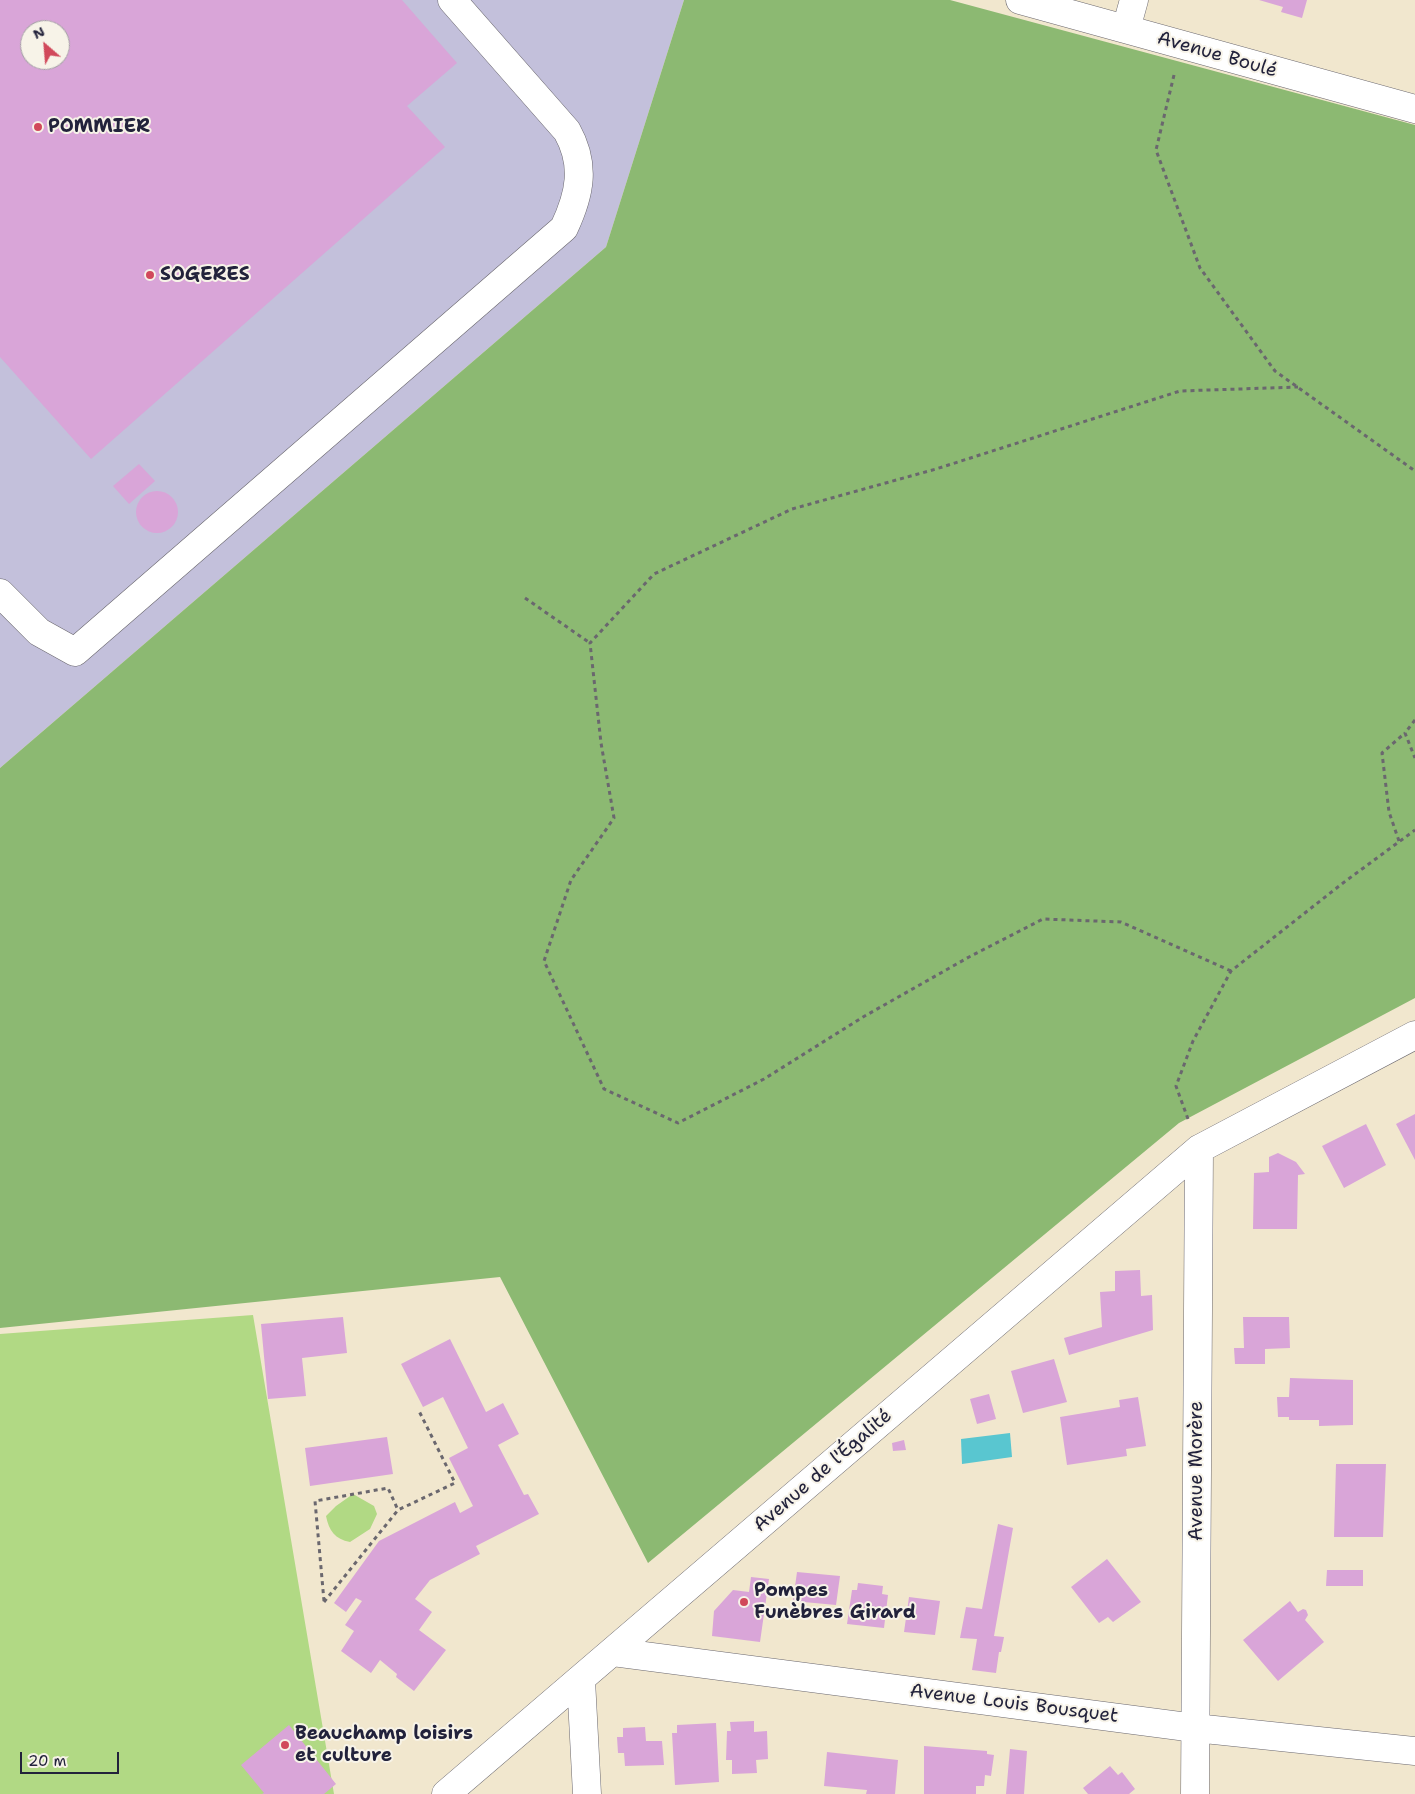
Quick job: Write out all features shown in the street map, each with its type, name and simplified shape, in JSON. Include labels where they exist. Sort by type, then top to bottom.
[{"type":"street","points":[[0,593],[39,632],[75,652],[564,228],[574,207],[580,177],[576,146],[567,131],[452,0]]},
{"type":"street","name":"Avenue Boulé","points":[[1020,0],[1415,109]]},
{"type":"street","points":[[1126,29],[1134,0]]},
{"type":"street","name":"Avenue de l'Égalité","points":[[446,1794],[1200,1149],[1415,1035]]},
{"type":"street","name":"Avenue Morère","points":[[1195,1794],[1200,1149]]},
{"type":"street","name":"Avenue Louis Bousquet","points":[[613,1652],[1195,1728],[1415,1751]]},
{"type":"street","points":[[581,1680],[587,1794]]},
{"type":"path","points":[[1182,46],[1156,150],[1200,268],[1275,371],[1415,471]]},
{"type":"path","points":[[590,643],[654,574],[792,509],[936,470],[1180,391],[1298,387]]},
{"type":"path","points":[[525,598],[590,643],[601,743],[614,818],[571,880],[544,961],[604,1089],[678,1123],[764,1079],[863,1017],[969,957],[1043,919],[1121,922],[1231,971]]},
{"type":"path","points":[[1399,841],[1389,812],[1382,753],[1415,720]]},
{"type":"path","points":[[1405,732],[1415,758]]},
{"type":"path","points":[[1200,1149],[1176,1086],[1194,1041],[1231,971],[1415,830]]},
{"type":"path","points":[[398,1510],[388,1488],[315,1501],[324,1602],[398,1510],[455,1483],[419,1411]]},
{"type":"shaded area","points":[[0,0],[684,0],[606,247],[0,768]]},
{"type":"green space","points":[[684,0],[950,0],[1415,125],[1415,998],[1179,1123],[648,1563],[500,1277],[0,1328],[0,768],[606,247]]},
{"type":"green space","points":[[253,1315],[334,1794],[0,1794],[0,1334]]},
{"type":"green space","points":[[353,1494],[374,1506],[377,1514],[370,1529],[350,1542],[340,1539],[334,1534],[326,1516]]},
{"type":"water","points":[[1010,1433],[1012,1457],[962,1464],[961,1439]]},
{"type":"building","name":"SOGERES","points":[[0,0],[402,0],[457,63],[407,106],[445,147],[91,459],[0,357]]},
{"type":"building","points":[[1259,0],[1307,0],[1302,18],[1281,12],[1283,7]]},
{"type":"building","points":[[139,464],[155,481],[129,504],[113,486]]},
{"type":"building","points":[[161,491],[169,494],[175,500],[178,512],[175,524],[169,530],[153,533],[145,530],[139,524],[136,508],[139,500],[145,494]]},
{"type":"building","points":[[1415,1114],[1415,1160],[1396,1124]]},
{"type":"building","points":[[1366,1124],[1386,1165],[1344,1188],[1322,1146]]},
{"type":"building","points":[[1278,1153],[1296,1162],[1305,1174],[1298,1175],[1297,1229],[1253,1229],[1254,1173],[1269,1172],[1269,1157]]},
{"type":"building","points":[[1140,1270],[1141,1296],[1152,1295],[1153,1330],[1069,1355],[1064,1338],[1102,1327],[1100,1292],[1115,1291],[1115,1271]]},
{"type":"building","points":[[343,1317],[347,1353],[302,1358],[306,1396],[268,1399],[261,1324]]},
{"type":"building","points":[[1243,1317],[1289,1317],[1290,1348],[1265,1349],[1265,1364],[1235,1364],[1234,1348],[1244,1348]]},
{"type":"building","points":[[450,1339],[486,1412],[503,1403],[519,1434],[498,1445],[524,1495],[528,1494],[539,1514],[476,1546],[480,1554],[430,1580],[415,1599],[432,1612],[419,1630],[446,1650],[414,1691],[396,1677],[397,1674],[380,1660],[371,1673],[341,1651],[354,1631],[345,1625],[362,1601],[356,1598],[346,1612],[334,1603],[379,1541],[455,1502],[460,1513],[473,1506],[449,1458],[468,1448],[443,1397],[423,1407],[401,1364]]},
{"type":"building","points":[[1054,1359],[1067,1402],[1023,1413],[1011,1371]]},
{"type":"building","points":[[1290,1378],[1353,1380],[1353,1425],[1319,1426],[1319,1420],[1289,1420],[1289,1417],[1278,1417],[1277,1397],[1289,1397]]},
{"type":"building","points":[[989,1394],[996,1419],[977,1424],[970,1399]]},
{"type":"building","points":[[1138,1397],[1146,1446],[1126,1449],[1127,1456],[1067,1465],[1060,1417],[1120,1407],[1119,1400]]},
{"type":"building","points":[[387,1437],[393,1474],[310,1486],[305,1448]]},
{"type":"building","points":[[904,1440],[906,1450],[893,1451],[892,1443]]},
{"type":"building","points":[[1336,1464],[1386,1464],[1383,1537],[1334,1537]]},
{"type":"building","points":[[998,1524],[1013,1528],[994,1636],[1004,1637],[1001,1652],[999,1652],[996,1673],[972,1670],[977,1639],[960,1638],[966,1607],[982,1609]]},
{"type":"building","points":[[1107,1559],[1141,1602],[1113,1622],[1108,1617],[1099,1623],[1071,1587]]},
{"type":"building","points":[[1327,1570],[1363,1570],[1363,1586],[1326,1586]]},
{"type":"building","points":[[797,1572],[840,1576],[836,1605],[793,1601]]},
{"type":"building","name":"Pompes Funèbres Girard","points":[[751,1577],[769,1579],[760,1642],[712,1636],[714,1611],[733,1590],[749,1592]]},
{"type":"building","points":[[858,1583],[883,1586],[882,1594],[888,1595],[884,1628],[847,1624],[852,1590],[857,1590]]},
{"type":"building","points":[[909,1597],[940,1601],[935,1635],[904,1632]]},
{"type":"building","points":[[1290,1601],[1298,1612],[1303,1609],[1306,1610],[1308,1615],[1305,1620],[1324,1642],[1278,1681],[1243,1640]]},
{"type":"building","points":[[754,1721],[754,1732],[767,1731],[768,1759],[756,1760],[757,1773],[732,1774],[732,1760],[726,1760],[727,1731],[731,1731],[730,1722]]},
{"type":"building","points":[[716,1723],[719,1782],[675,1785],[672,1733],[677,1733],[677,1725]]},
{"type":"building","name":"Beauchamp loisirs et culture","points":[[289,1725],[336,1784],[324,1794],[262,1794],[264,1793],[241,1765]]},
{"type":"building","points":[[645,1727],[646,1741],[662,1741],[664,1765],[625,1766],[624,1753],[618,1753],[617,1737],[623,1737],[623,1728]]},
{"type":"building","points":[[924,1746],[987,1751],[987,1754],[994,1755],[991,1776],[985,1775],[984,1786],[976,1786],[976,1794],[924,1794]]},
{"type":"building","points":[[1010,1749],[1027,1751],[1024,1794],[1006,1794]]},
{"type":"building","points":[[827,1752],[898,1760],[895,1794],[866,1794],[867,1790],[824,1786]]},
{"type":"building","points":[[1110,1766],[1118,1775],[1122,1772],[1135,1789],[1129,1794],[1088,1794],[1083,1788]]},
{"type":"place","name":"POMMIER","points":[[38,127]]},
{"type":"place","name":"SOGERES","points":[[150,275]]},
{"type":"place","name":"Pompes Funèbres Girard","points":[[744,1602]]},
{"type":"place","name":"Beauchamp loisirs et culture","points":[[285,1745]]}]
